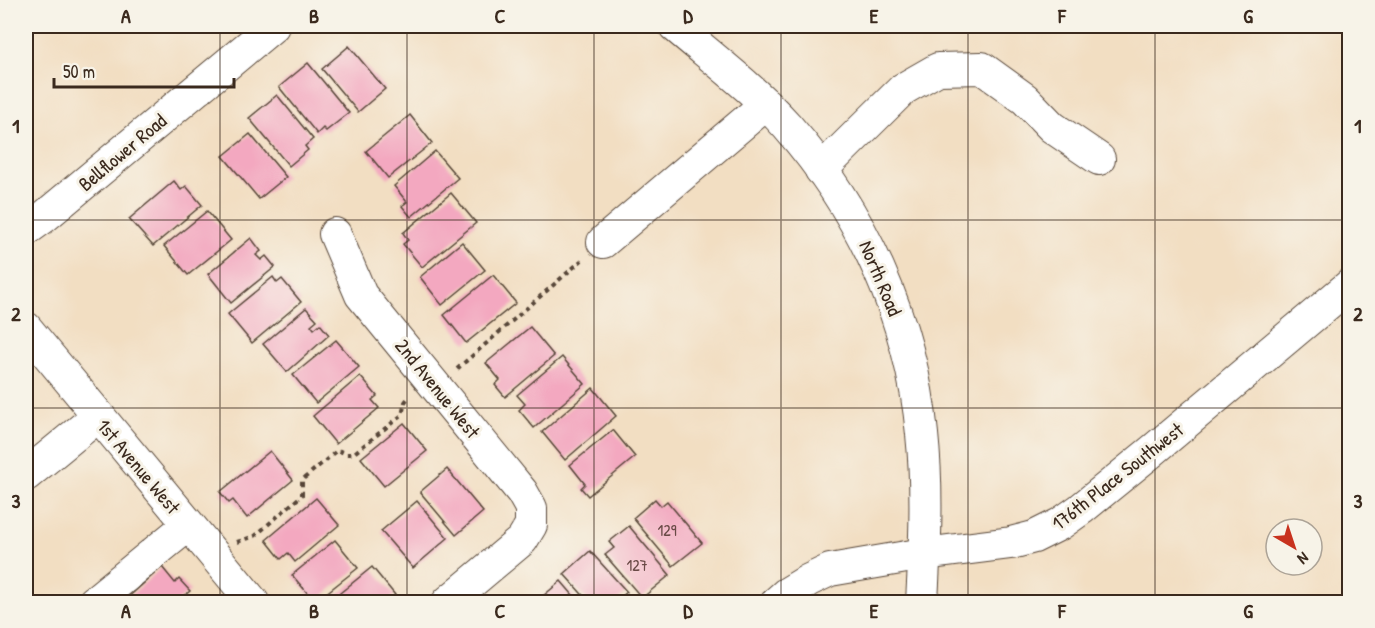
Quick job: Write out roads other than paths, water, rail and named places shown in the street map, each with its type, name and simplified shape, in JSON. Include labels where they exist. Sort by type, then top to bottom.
[{"type":"street","name":"Bellflower Road","points":[[26,230],[273,26]]},
{"type":"street","name":"North Road","points":[[675,26],[766,104],[786,125],[839,195],[861,232],[880,272],[898,317],[909,356],[923,445],[925,478],[922,603]]},
{"type":"street","points":[[821,170],[903,89],[938,69],[982,68],[1025,99],[1052,127],[1099,159]]},
{"type":"street","points":[[603,242],[766,104]]},
{"type":"street","name":"2nd Avenue West","points":[[335,234],[361,295],[522,492],[531,508],[531,525],[522,540],[448,603]]},
{"type":"street","name":"176th Place Southwest","points":[[777,603],[786,594],[831,570],[924,554],[1011,543],[1034,537],[1060,524],[1151,452],[1350,285]]},
{"type":"street","name":"1st Avenue West","points":[[26,328],[253,603]]},
{"type":"street","points":[[26,475],[98,416]]},
{"type":"street","points":[[94,603],[188,525]]}]
